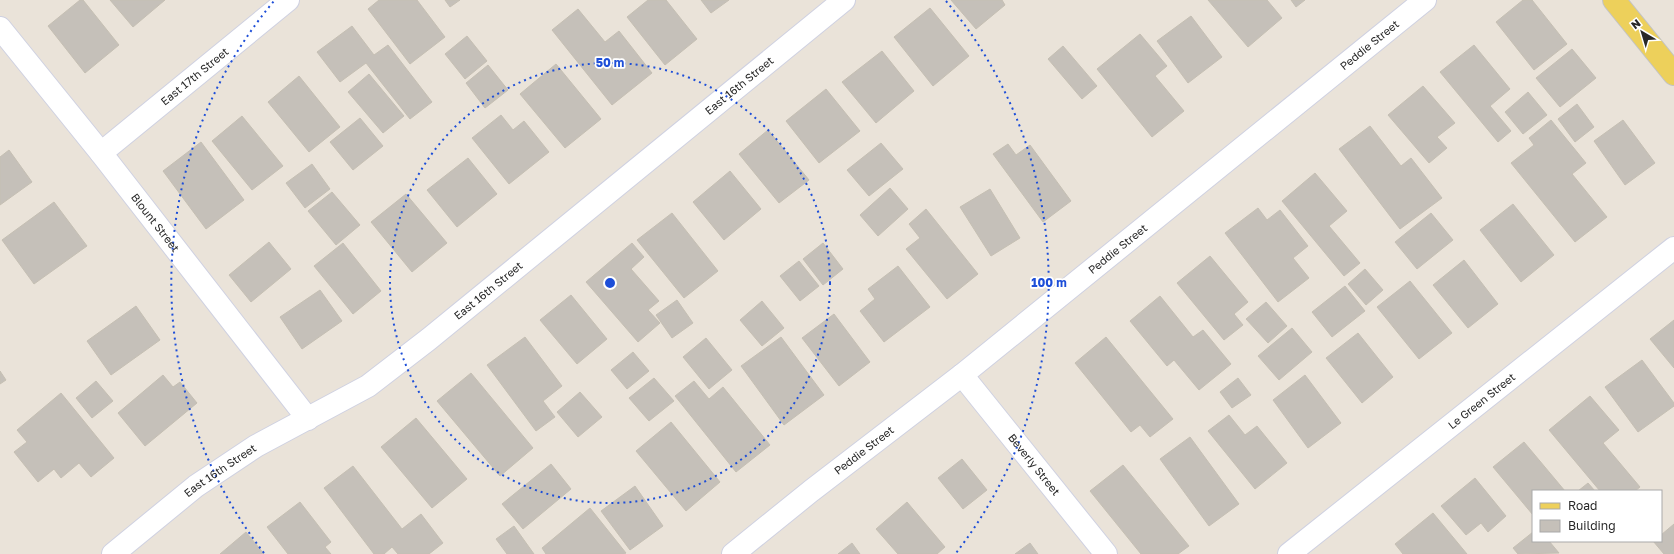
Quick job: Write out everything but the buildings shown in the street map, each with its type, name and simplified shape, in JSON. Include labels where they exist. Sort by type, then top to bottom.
[{"type":"main road","points":[[1614,0],[1674,74]]},
{"type":"street","name":"East 17th Street","points":[[102,153],[288,0]]},
{"type":"street","name":"East 16th Street","points":[[113,554],[196,486],[256,446],[368,386],[429,339],[844,0]]},
{"type":"street","name":"Peddie Street","points":[[733,554],[811,491],[962,375],[1425,0]]},
{"type":"street","name":"Blount Street","points":[[0,28],[102,153],[308,419]]},
{"type":"street","name":"Le Green Street","points":[[1289,554],[1674,248]]},
{"type":"street","name":"Beverly Street","points":[[962,375],[1106,554]]}]
